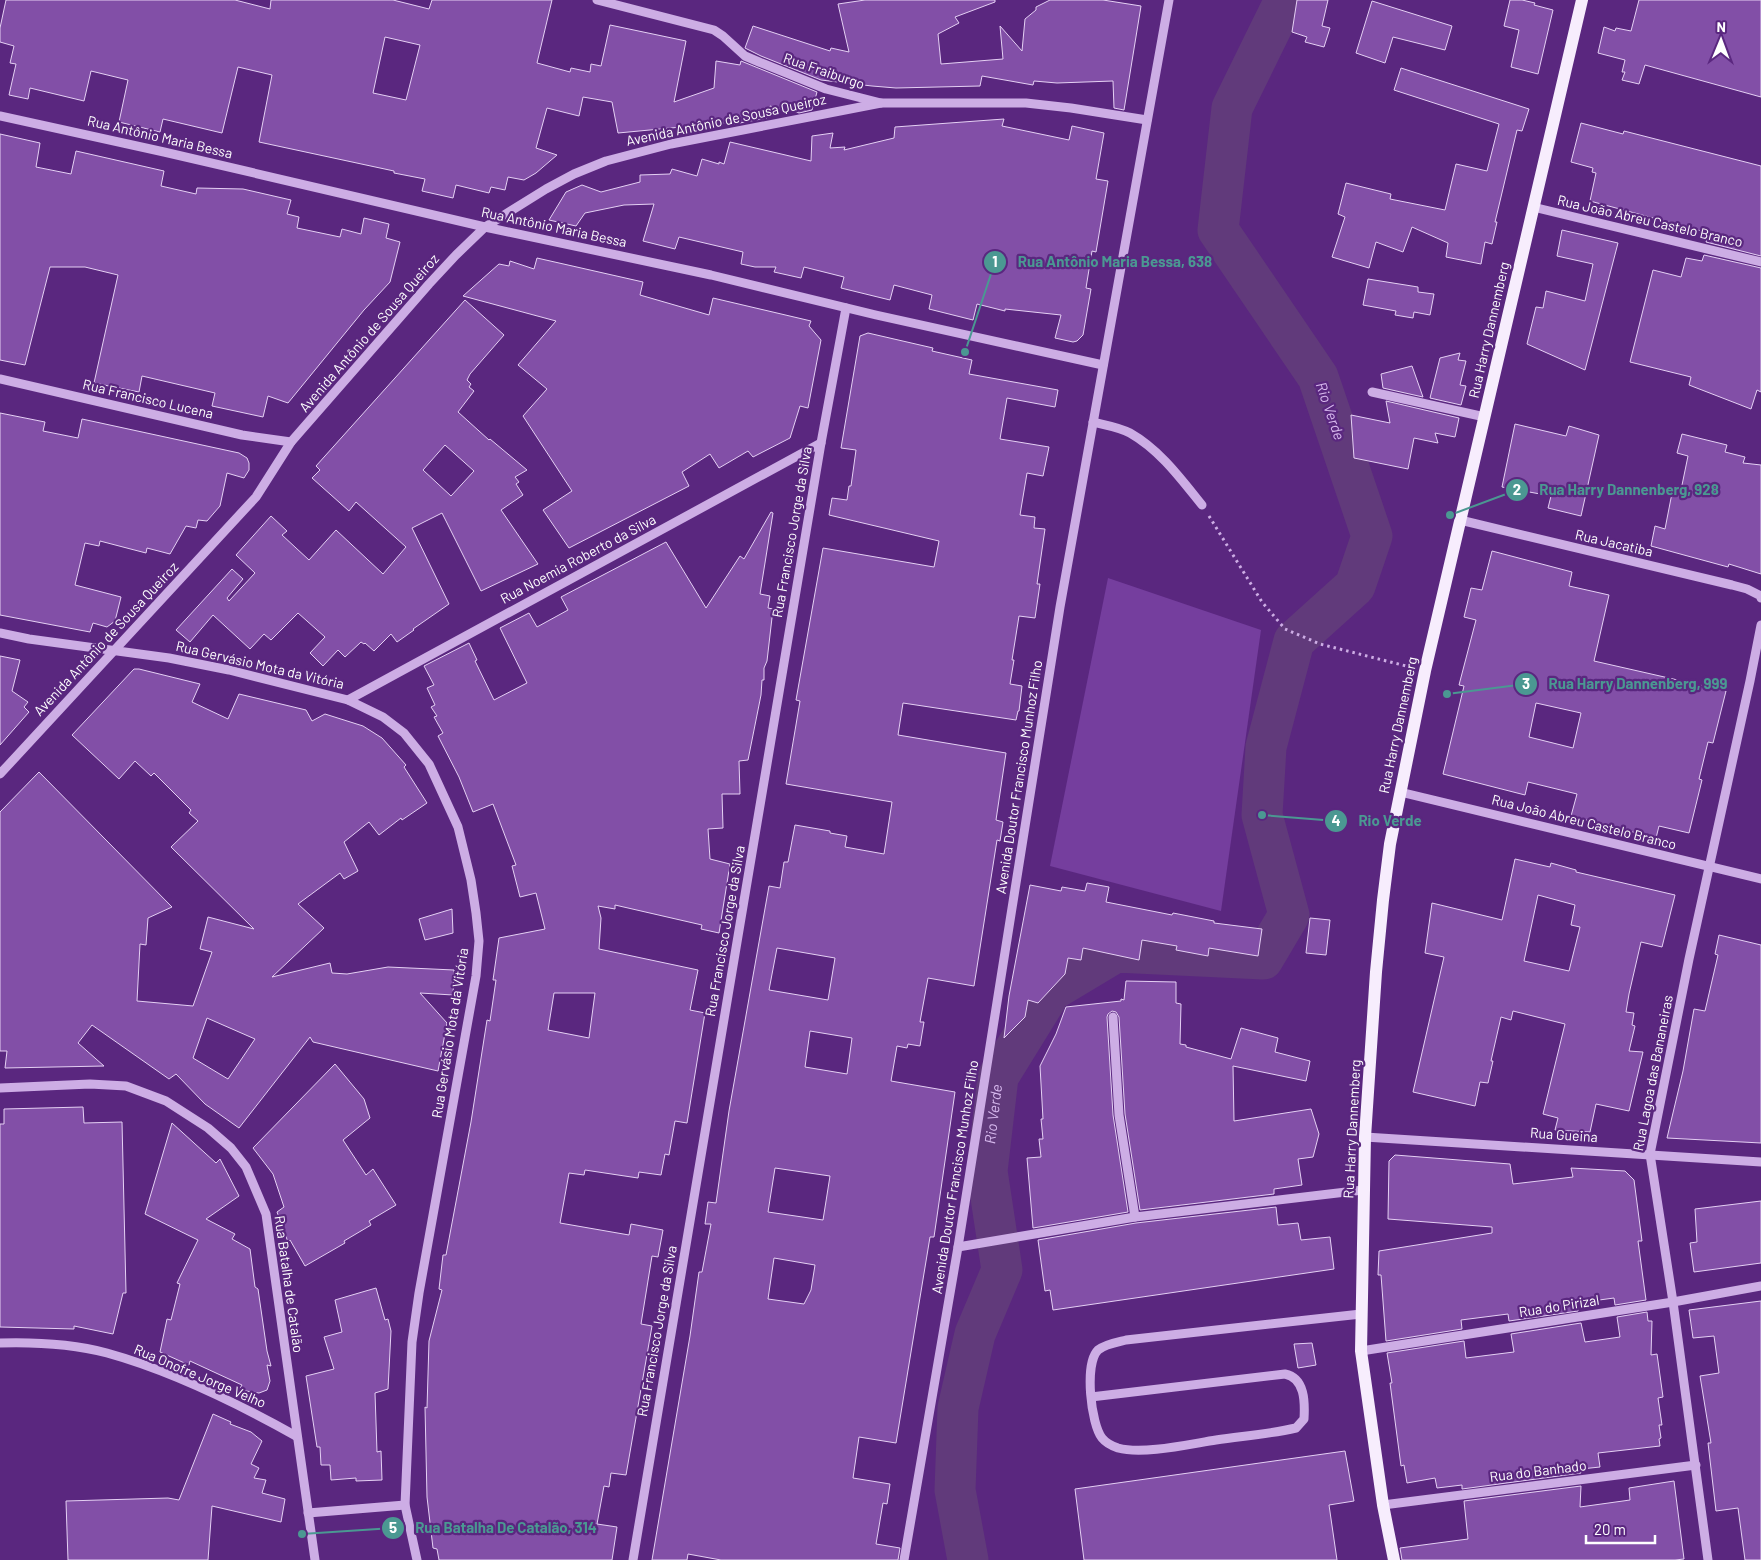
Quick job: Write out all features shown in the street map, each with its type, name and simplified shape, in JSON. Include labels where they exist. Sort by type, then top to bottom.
[{"type":"main road","name":"Rua Harry Dannemberg","points":[[1394,1560],[1383,1504],[1361,1351],[1365,1137],[1376,972],[1383,900],[1390,844],[1425,671],[1582,0]]},
{"type":"street","name":"Rua Fraiburgo","points":[[597,0],[714,30],[745,56],[833,91],[881,102],[1026,103],[1147,120]]},
{"type":"street","name":"Avenida Doutor Francisco Munhoz Filho","points":[[904,1560],[958,1247],[1060,606],[1169,0]]},
{"type":"street","name":"Avenida Antônio de Sousa Queiroz","points":[[0,774],[256,497],[291,442],[429,284],[485,227],[546,189],[574,174],[606,161],[671,144],[881,102]]},
{"type":"street","name":"Rua Antônio Maria Bessa","points":[[0,116],[1103,365]]},
{"type":"street","name":"Rua João Abreu Castelo Branco","points":[[1533,207],[1761,262]]},
{"type":"street","name":"Rua Francisco Jorge da Silva","points":[[633,1560],[821,443],[846,308]]},
{"type":"street","name":"Rua Francisco Lucena","points":[[0,379],[242,435],[291,442]]},
{"type":"street","points":[[1372,392],[1485,417]]},
{"type":"street","points":[[1093,422],[1130,433],[1144,443],[1177,473],[1202,504]]},
{"type":"street","name":"Rua Noemia Roberto da Silva","points":[[348,700],[821,443]]},
{"type":"street","name":"Rua Jacatiba","points":[[1460,520],[1717,581],[1747,589],[1761,597]]},
{"type":"street","name":"Rua Lagoa das Bananeiras","points":[[1708,1560],[1673,1302],[1650,1154],[1761,625]]},
{"type":"street","name":"Rua Gervásio Mota da Vitória","points":[[0,633],[169,658],[229,670],[348,700],[384,717],[404,733],[429,764],[458,827],[471,880],[479,941],[472,1003],[427,1244],[415,1322],[409,1391],[405,1505],[417,1560]]},
{"type":"street","name":"Rua João Abreu Castelo Branco","points":[[1400,792],[1761,878]]},
{"type":"street","points":[[1113,1018],[1119,1115],[1134,1217]]},
{"type":"street","name":"Rua Batalha de Catalão","points":[[0,1088],[90,1084],[126,1086],[166,1101],[208,1128],[232,1148],[246,1167],[266,1214],[315,1560]]},
{"type":"street","name":"Rua Gueina","points":[[1365,1137],[1761,1162]]},
{"type":"street","points":[[958,1247],[1134,1217],[1363,1190]]},
{"type":"street","name":"Rua do Pirizal","points":[[1361,1351],[1673,1302],[1761,1286]]},
{"type":"street","points":[[1091,1397],[1285,1374],[1293,1376],[1302,1392],[1304,1419],[1296,1428],[1166,1447],[1136,1450],[1119,1448],[1101,1438],[1095,1418],[1091,1397],[1091,1369],[1094,1356],[1099,1349],[1111,1343],[1159,1335],[1362,1314]]},
{"type":"street","name":"Rua Onofre Jorge Velho","points":[[0,1343],[66,1346],[105,1353],[145,1365],[245,1407],[296,1436]]},
{"type":"street","name":"Rua do Banhado","points":[[1383,1504],[1696,1465]]},
{"type":"street","points":[[308,1513],[405,1505]]},
{"type":"path","points":[[1202,504],[1262,602],[1286,629],[1320,644],[1425,671]]},
{"type":"shaded area","points":[[1108,578],[1261,630],[1221,911],[1050,866]]},
{"type":"building","points":[[6,0],[235,0],[270,9],[271,0],[393,0],[429,9],[432,0],[552,0],[537,63],[570,72],[571,68],[590,72],[591,64],[601,66],[610,25],[686,41],[674,102],[714,88],[716,61],[740,65],[741,61],[817,92],[812,110],[799,113],[784,107],[783,110],[770,106],[767,118],[734,124],[735,122],[618,133],[612,102],[583,97],[579,116],[547,108],[536,148],[557,155],[536,173],[524,180],[508,177],[505,190],[491,187],[489,193],[456,185],[453,198],[422,191],[425,179],[259,142],[272,75],[238,67],[222,133],[163,119],[160,132],[119,122],[128,80],[91,71],[84,101],[30,88],[28,99],[9,95],[16,64],[10,63],[14,46],[0,42],[0,28]],"holes":[[[385,37],[420,45],[406,100],[373,93]]]},
{"type":"building","points":[[865,0],[995,0],[995,2],[955,17],[959,23],[938,34],[941,64],[1003,59],[1000,26],[1022,51],[1025,19],[1036,10],[1036,7],[1050,0],[1103,0],[1141,6],[1124,110],[1114,108],[1113,81],[1057,83],[1034,81],[1033,85],[982,76],[980,86],[896,88],[872,86],[821,80],[745,48],[753,26],[830,51],[831,48],[849,52],[838,4]]},
{"type":"building","points":[[1297,0],[1328,0],[1322,26],[1330,28],[1324,47],[1305,42],[1307,37],[1292,32]]},
{"type":"building","points":[[1510,0],[1535,3],[1534,5],[1553,10],[1538,74],[1511,67],[1519,30],[1504,26]]},
{"type":"building","points":[[1639,0],[1761,0],[1761,97],[1645,65],[1639,84],[1622,80],[1625,72],[1622,72],[1625,60],[1598,53],[1604,27],[1615,31],[1616,28],[1631,31]]},
{"type":"building","points":[[1372,1],[1452,26],[1445,50],[1393,37],[1385,63],[1356,53]]},
{"type":"building","points":[[1401,68],[1529,109],[1522,131],[1517,130],[1495,222],[1497,222],[1492,244],[1485,242],[1481,264],[1446,257],[1448,243],[1412,227],[1403,252],[1376,242],[1369,268],[1332,257],[1345,217],[1338,214],[1346,183],[1391,194],[1390,199],[1445,210],[1456,164],[1487,171],[1499,124],[1394,90]]},
{"type":"building","points":[[1004,119],[1002,126],[1069,140],[1072,126],[1104,133],[1096,179],[1108,181],[1096,252],[1092,251],[1086,288],[1091,289],[1083,335],[1077,341],[1073,342],[1055,338],[1061,315],[1005,309],[1005,311],[977,304],[973,320],[929,309],[932,295],[894,285],[890,300],[841,288],[844,277],[804,267],[801,278],[774,272],[776,267],[755,267],[741,264],[743,252],[679,237],[675,249],[643,241],[654,204],[624,205],[585,213],[576,226],[549,220],[566,192],[582,185],[601,192],[640,182],[640,175],[670,174],[672,169],[697,176],[702,159],[724,164],[730,142],[811,161],[812,136],[833,133],[830,148],[845,147],[844,150],[894,138],[895,127]]},
{"type":"building","points":[[1581,123],[1623,134],[1624,131],[1761,166],[1761,256],[1706,242],[1709,233],[1590,201],[1596,173],[1592,172],[1593,168],[1571,162]]},
{"type":"building","points":[[0,134],[40,143],[36,167],[71,174],[76,151],[164,171],[161,186],[196,194],[197,188],[243,189],[291,200],[287,214],[299,217],[297,228],[340,237],[342,229],[361,234],[364,218],[389,224],[386,238],[400,242],[390,282],[364,310],[288,403],[268,396],[263,417],[212,406],[215,393],[142,376],[139,392],[94,383],[118,275],[85,267],[50,267],[25,365],[0,360]]},
{"type":"building","points":[[1562,230],[1618,243],[1585,370],[1527,344],[1536,307],[1543,308],[1546,291],[1585,301],[1593,264],[1557,256]]},
{"type":"building","points":[[1704,255],[1761,268],[1761,392],[1757,390],[1751,409],[1689,385],[1691,377],[1630,362],[1653,270],[1681,277],[1686,258],[1702,261]]},
{"type":"building","points":[[537,258],[643,282],[640,295],[709,315],[713,298],[811,321],[809,326],[821,340],[808,408],[800,406],[790,438],[753,457],[748,451],[719,468],[710,454],[682,472],[689,486],[569,548],[543,510],[572,491],[523,416],[547,389],[518,365],[556,321],[463,296],[499,264],[509,266],[510,261],[534,269]]},
{"type":"building","points":[[1368,279],[1418,287],[1418,292],[1434,294],[1430,315],[1414,312],[1413,318],[1395,315],[1396,311],[1363,305]]},
{"type":"building","points":[[465,300],[504,335],[470,374],[467,380],[471,384],[469,387],[474,391],[458,412],[527,470],[515,477],[519,482],[516,484],[523,495],[501,510],[538,564],[481,591],[442,513],[412,528],[449,604],[397,642],[391,634],[374,651],[361,642],[345,657],[338,650],[323,666],[310,653],[325,637],[298,613],[271,640],[264,634],[250,649],[213,615],[190,642],[176,630],[232,569],[243,579],[227,598],[229,601],[255,573],[236,555],[271,516],[287,531],[282,535],[309,560],[336,530],[383,574],[406,547],[356,502],[349,511],[312,478],[320,470],[316,466]],"holes":[[[445,445],[474,471],[451,496],[423,470]]]},
{"type":"building","points":[[868,333],[933,348],[932,351],[972,360],[969,374],[1058,390],[1055,407],[1007,398],[1000,439],[1049,447],[1043,476],[1027,473],[1020,515],[1035,517],[1034,528],[1045,529],[1037,584],[1040,584],[1035,618],[1019,616],[1012,660],[1014,660],[1010,684],[1022,686],[1016,720],[903,703],[898,735],[1006,753],[996,820],[1003,822],[1000,841],[997,840],[974,986],[928,978],[920,1022],[924,1022],[920,1046],[908,1044],[907,1048],[897,1046],[891,1081],[955,1092],[934,1237],[930,1237],[896,1443],[859,1437],[853,1478],[890,1484],[887,1504],[883,1503],[876,1544],[900,1548],[898,1560],[721,1560],[688,1554],[687,1560],[652,1560],[699,1272],[702,1272],[711,1224],[705,1224],[708,1202],[716,1203],[729,1111],[769,886],[780,888],[784,862],[788,862],[795,825],[847,836],[845,847],[884,854],[892,802],[786,784],[800,701],[796,700],[823,548],[934,567],[939,541],[829,515],[832,498],[847,500],[849,486],[851,486],[856,450],[841,448],[860,336]],"holes":[[[777,948],[835,958],[828,1000],[769,990]],[[810,1031],[852,1038],[847,1074],[805,1067]],[[775,1168],[830,1176],[823,1220],[768,1212]],[[774,1258],[815,1265],[811,1290],[804,1304],[768,1299]]]},
{"type":"building","points":[[1460,353],[1458,360],[1466,361],[1460,385],[1466,386],[1461,405],[1430,398],[1440,358]]},
{"type":"building","points":[[1412,366],[1423,397],[1383,388],[1381,374]]},
{"type":"building","points":[[1386,401],[1459,418],[1455,437],[1435,433],[1438,443],[1414,438],[1408,469],[1354,458],[1351,415],[1390,423]]},
{"type":"building","points":[[0,413],[45,422],[43,431],[78,438],[82,419],[239,453],[247,458],[249,470],[244,478],[227,473],[220,506],[207,521],[198,520],[196,528],[186,526],[170,554],[147,548],[146,553],[100,541],[99,546],[85,543],[75,585],[121,597],[115,621],[107,627],[93,623],[90,632],[0,615]]},
{"type":"building","points":[[1515,424],[1566,436],[1569,426],[1599,435],[1581,516],[1548,508],[1551,496],[1502,487]]},
{"type":"building","points":[[1682,434],[1727,445],[1725,452],[1745,457],[1743,463],[1761,465],[1761,574],[1729,564],[1728,567],[1651,546],[1655,526],[1665,529],[1673,488],[1681,490],[1688,456],[1677,453]]},
{"type":"building","points":[[771,512],[773,513],[760,594],[770,596],[768,608],[773,609],[767,661],[764,668],[764,680],[762,680],[761,695],[748,760],[739,761],[740,794],[722,794],[723,828],[708,829],[710,859],[730,864],[719,933],[701,929],[702,925],[615,905],[615,909],[598,906],[601,918],[599,949],[698,970],[690,1010],[705,1013],[687,1123],[675,1121],[669,1155],[665,1154],[661,1175],[639,1172],[638,1178],[585,1170],[584,1175],[569,1173],[560,1223],[629,1235],[631,1224],[663,1230],[658,1257],[652,1256],[641,1324],[652,1326],[626,1475],[611,1473],[609,1487],[604,1486],[597,1524],[617,1527],[612,1560],[439,1560],[437,1549],[433,1548],[427,1497],[425,1407],[427,1408],[429,1341],[442,1290],[439,1289],[443,1255],[446,1255],[471,1122],[487,1020],[490,1021],[496,980],[493,980],[499,938],[545,929],[536,893],[520,897],[512,866],[516,865],[493,804],[473,812],[459,777],[438,736],[443,733],[434,717],[437,716],[431,707],[435,705],[427,688],[434,685],[424,666],[469,643],[477,660],[475,661],[494,700],[527,683],[500,628],[529,613],[537,627],[568,610],[561,597],[666,542],[706,608],[740,556],[744,559]],"holes":[[[554,993],[595,993],[589,1038],[548,1030]]]},
{"type":"building","points":[[1492,551],[1572,572],[1569,586],[1609,595],[1594,661],[1726,691],[1713,743],[1708,742],[1699,779],[1702,780],[1689,833],[1659,826],[1656,838],[1571,816],[1577,794],[1528,782],[1525,795],[1443,774],[1464,686],[1459,685],[1476,620],[1464,617],[1471,588],[1482,590]],"holes":[[[1536,703],[1581,713],[1573,748],[1529,737]]]},
{"type":"building","points":[[0,656],[20,660],[12,691],[28,702],[24,707],[29,712],[0,745]]},
{"type":"building","points":[[134,669],[139,669],[200,684],[192,702],[228,719],[239,694],[306,710],[312,721],[325,714],[363,726],[382,738],[406,765],[404,767],[427,803],[402,820],[401,818],[379,835],[369,822],[344,842],[358,871],[344,879],[340,873],[298,904],[324,928],[272,977],[330,963],[332,973],[347,974],[388,967],[454,970],[453,995],[420,993],[447,1023],[438,1071],[313,1042],[310,1037],[239,1128],[205,1104],[176,1074],[169,1079],[92,1025],[78,1043],[104,1066],[5,1068],[7,1051],[0,1051],[0,812],[39,772],[172,907],[148,918],[146,945],[140,944],[137,1001],[193,1006],[212,952],[200,949],[208,917],[254,929],[171,847],[198,821],[189,813],[191,810],[154,773],[151,776],[135,761],[119,779],[72,735]],"holes":[[[207,1018],[255,1039],[228,1079],[193,1058]]]},
{"type":"building","points":[[1515,859],[1550,867],[1551,863],[1576,870],[1576,872],[1675,895],[1662,947],[1641,942],[1629,994],[1626,1012],[1634,1013],[1632,1025],[1635,1026],[1629,1051],[1643,1052],[1629,1111],[1596,1104],[1590,1132],[1555,1130],[1558,1118],[1543,1114],[1565,1024],[1513,1011],[1511,1020],[1501,1017],[1488,1083],[1480,1082],[1475,1106],[1413,1092],[1444,957],[1425,953],[1432,903],[1502,920]],"holes":[[[1538,895],[1575,905],[1571,925],[1580,927],[1569,971],[1524,961]]]},
{"type":"building","points":[[1087,883],[1109,887],[1106,902],[1172,915],[1173,913],[1214,921],[1214,923],[1262,929],[1258,956],[1209,948],[1208,956],[1176,950],[1177,946],[1142,940],[1139,960],[1083,948],[1081,960],[1068,958],[1065,974],[1038,1003],[1028,1000],[1025,1017],[1004,1038],[1009,996],[1030,885],[1061,891],[1062,887],[1085,891]]},
{"type":"building","points":[[452,909],[453,933],[425,940],[419,919]]},
{"type":"building","points":[[1310,918],[1330,920],[1326,955],[1306,953]]},
{"type":"building","points":[[1719,935],[1761,945],[1761,1143],[1667,1138],[1683,1071],[1694,1009],[1705,1011],[1718,955],[1715,954]]},
{"type":"building","points":[[1126,981],[1176,982],[1176,1003],[1181,1004],[1180,1044],[1186,1045],[1186,1047],[1231,1059],[1241,1028],[1278,1038],[1275,1052],[1310,1061],[1306,1081],[1233,1066],[1234,1121],[1311,1109],[1319,1134],[1313,1157],[1298,1159],[1302,1185],[1274,1189],[1274,1194],[1140,1210],[1125,1114],[1119,1017],[1116,1012],[1112,1011],[1107,1017],[1113,1115],[1128,1212],[1033,1228],[1027,1158],[1041,1157],[1039,1139],[1043,1139],[1041,1119],[1043,1119],[1040,1066],[1056,1034],[1066,1007],[1124,1000]]},
{"type":"building","points":[[335,1064],[364,1099],[370,1118],[343,1140],[366,1175],[373,1169],[396,1205],[369,1221],[371,1225],[344,1241],[345,1243],[305,1266],[290,1240],[288,1242],[277,1212],[284,1207],[273,1174],[253,1148]]},
{"type":"building","points":[[83,1107],[84,1123],[122,1122],[126,1293],[123,1293],[113,1334],[74,1326],[74,1329],[0,1327],[0,1124],[4,1124],[4,1109]]},
{"type":"building","points":[[172,1123],[216,1163],[220,1159],[239,1196],[206,1219],[235,1234],[232,1239],[250,1249],[255,1287],[258,1289],[271,1366],[267,1365],[270,1381],[267,1390],[259,1393],[239,1390],[242,1385],[190,1361],[189,1365],[160,1352],[167,1319],[171,1320],[180,1284],[177,1283],[198,1240],[145,1214]]},
{"type":"building","points":[[1395,1155],[1510,1164],[1513,1184],[1573,1177],[1571,1168],[1625,1171],[1634,1180],[1642,1241],[1638,1241],[1646,1300],[1615,1305],[1614,1298],[1577,1303],[1578,1311],[1509,1321],[1508,1314],[1461,1320],[1462,1329],[1386,1341],[1381,1275],[1378,1275],[1379,1251],[1492,1233],[1492,1227],[1388,1219],[1389,1161]]},
{"type":"building","points":[[1761,1201],[1761,1263],[1694,1272],[1690,1243],[1697,1242],[1695,1209]]},
{"type":"building","points":[[1276,1207],[1278,1225],[1298,1223],[1301,1240],[1330,1237],[1334,1269],[1053,1310],[1050,1290],[1045,1291],[1038,1240],[1136,1223]]},
{"type":"building","points":[[376,1288],[385,1320],[388,1319],[391,1331],[388,1389],[375,1393],[377,1452],[381,1451],[382,1480],[356,1481],[356,1478],[331,1480],[330,1465],[321,1465],[320,1447],[317,1447],[306,1376],[334,1369],[324,1337],[342,1332],[335,1300]]},
{"type":"building","points":[[1761,1301],[1761,1560],[1745,1560],[1738,1508],[1716,1511],[1708,1443],[1711,1443],[1700,1376],[1719,1373],[1714,1336],[1693,1338],[1689,1310]]},
{"type":"building","points":[[1647,1312],[1648,1321],[1652,1321],[1651,1355],[1657,1354],[1663,1397],[1658,1398],[1662,1425],[1659,1425],[1660,1446],[1598,1453],[1600,1467],[1581,1469],[1581,1473],[1462,1489],[1462,1485],[1437,1488],[1435,1478],[1407,1483],[1404,1465],[1401,1466],[1387,1353],[1464,1341],[1466,1358],[1514,1352],[1511,1334],[1581,1323],[1585,1342],[1620,1337],[1617,1317]]},
{"type":"building","points":[[1312,1343],[1316,1365],[1298,1368],[1294,1344]]},
{"type":"building","points":[[213,1414],[231,1422],[230,1424],[251,1432],[262,1441],[251,1464],[259,1468],[254,1478],[266,1480],[262,1493],[285,1499],[281,1522],[212,1506],[208,1560],[68,1560],[66,1501],[168,1498],[179,1500]]},
{"type":"building","points":[[1345,1451],[1354,1501],[1329,1505],[1337,1560],[1084,1560],[1075,1489]]},
{"type":"building","points":[[1674,1481],[1684,1559],[1402,1560],[1400,1548],[1468,1539],[1464,1501],[1581,1486],[1580,1507],[1630,1500],[1629,1488]]},
{"type":"waterway","name":"Rio Verde","points":[[968,1560],[955,1490],[958,1408],[975,1334],[1002,1270],[987,1171],[998,1077],[1051,991],[1116,952],[1263,959],[1289,915],[1262,815],[1266,747],[1294,641],[1355,586],[1372,536],[1318,377],[1218,230],[1232,108],[1284,0]]},
{"type":"place","name":"Rua Antônio Maria Bessa, 638","points":[[965,352]]},
{"type":"place","name":"Rua Harry Dannenberg, 928","points":[[1450,515]]},
{"type":"place","name":"Rua Harry Dannenberg, 999","points":[[1447,694]]},
{"type":"place","name":"Rio Verde","points":[[1262,815]]},
{"type":"place","name":"Rua Batalha De Catalão, 314","points":[[302,1534]]}]
